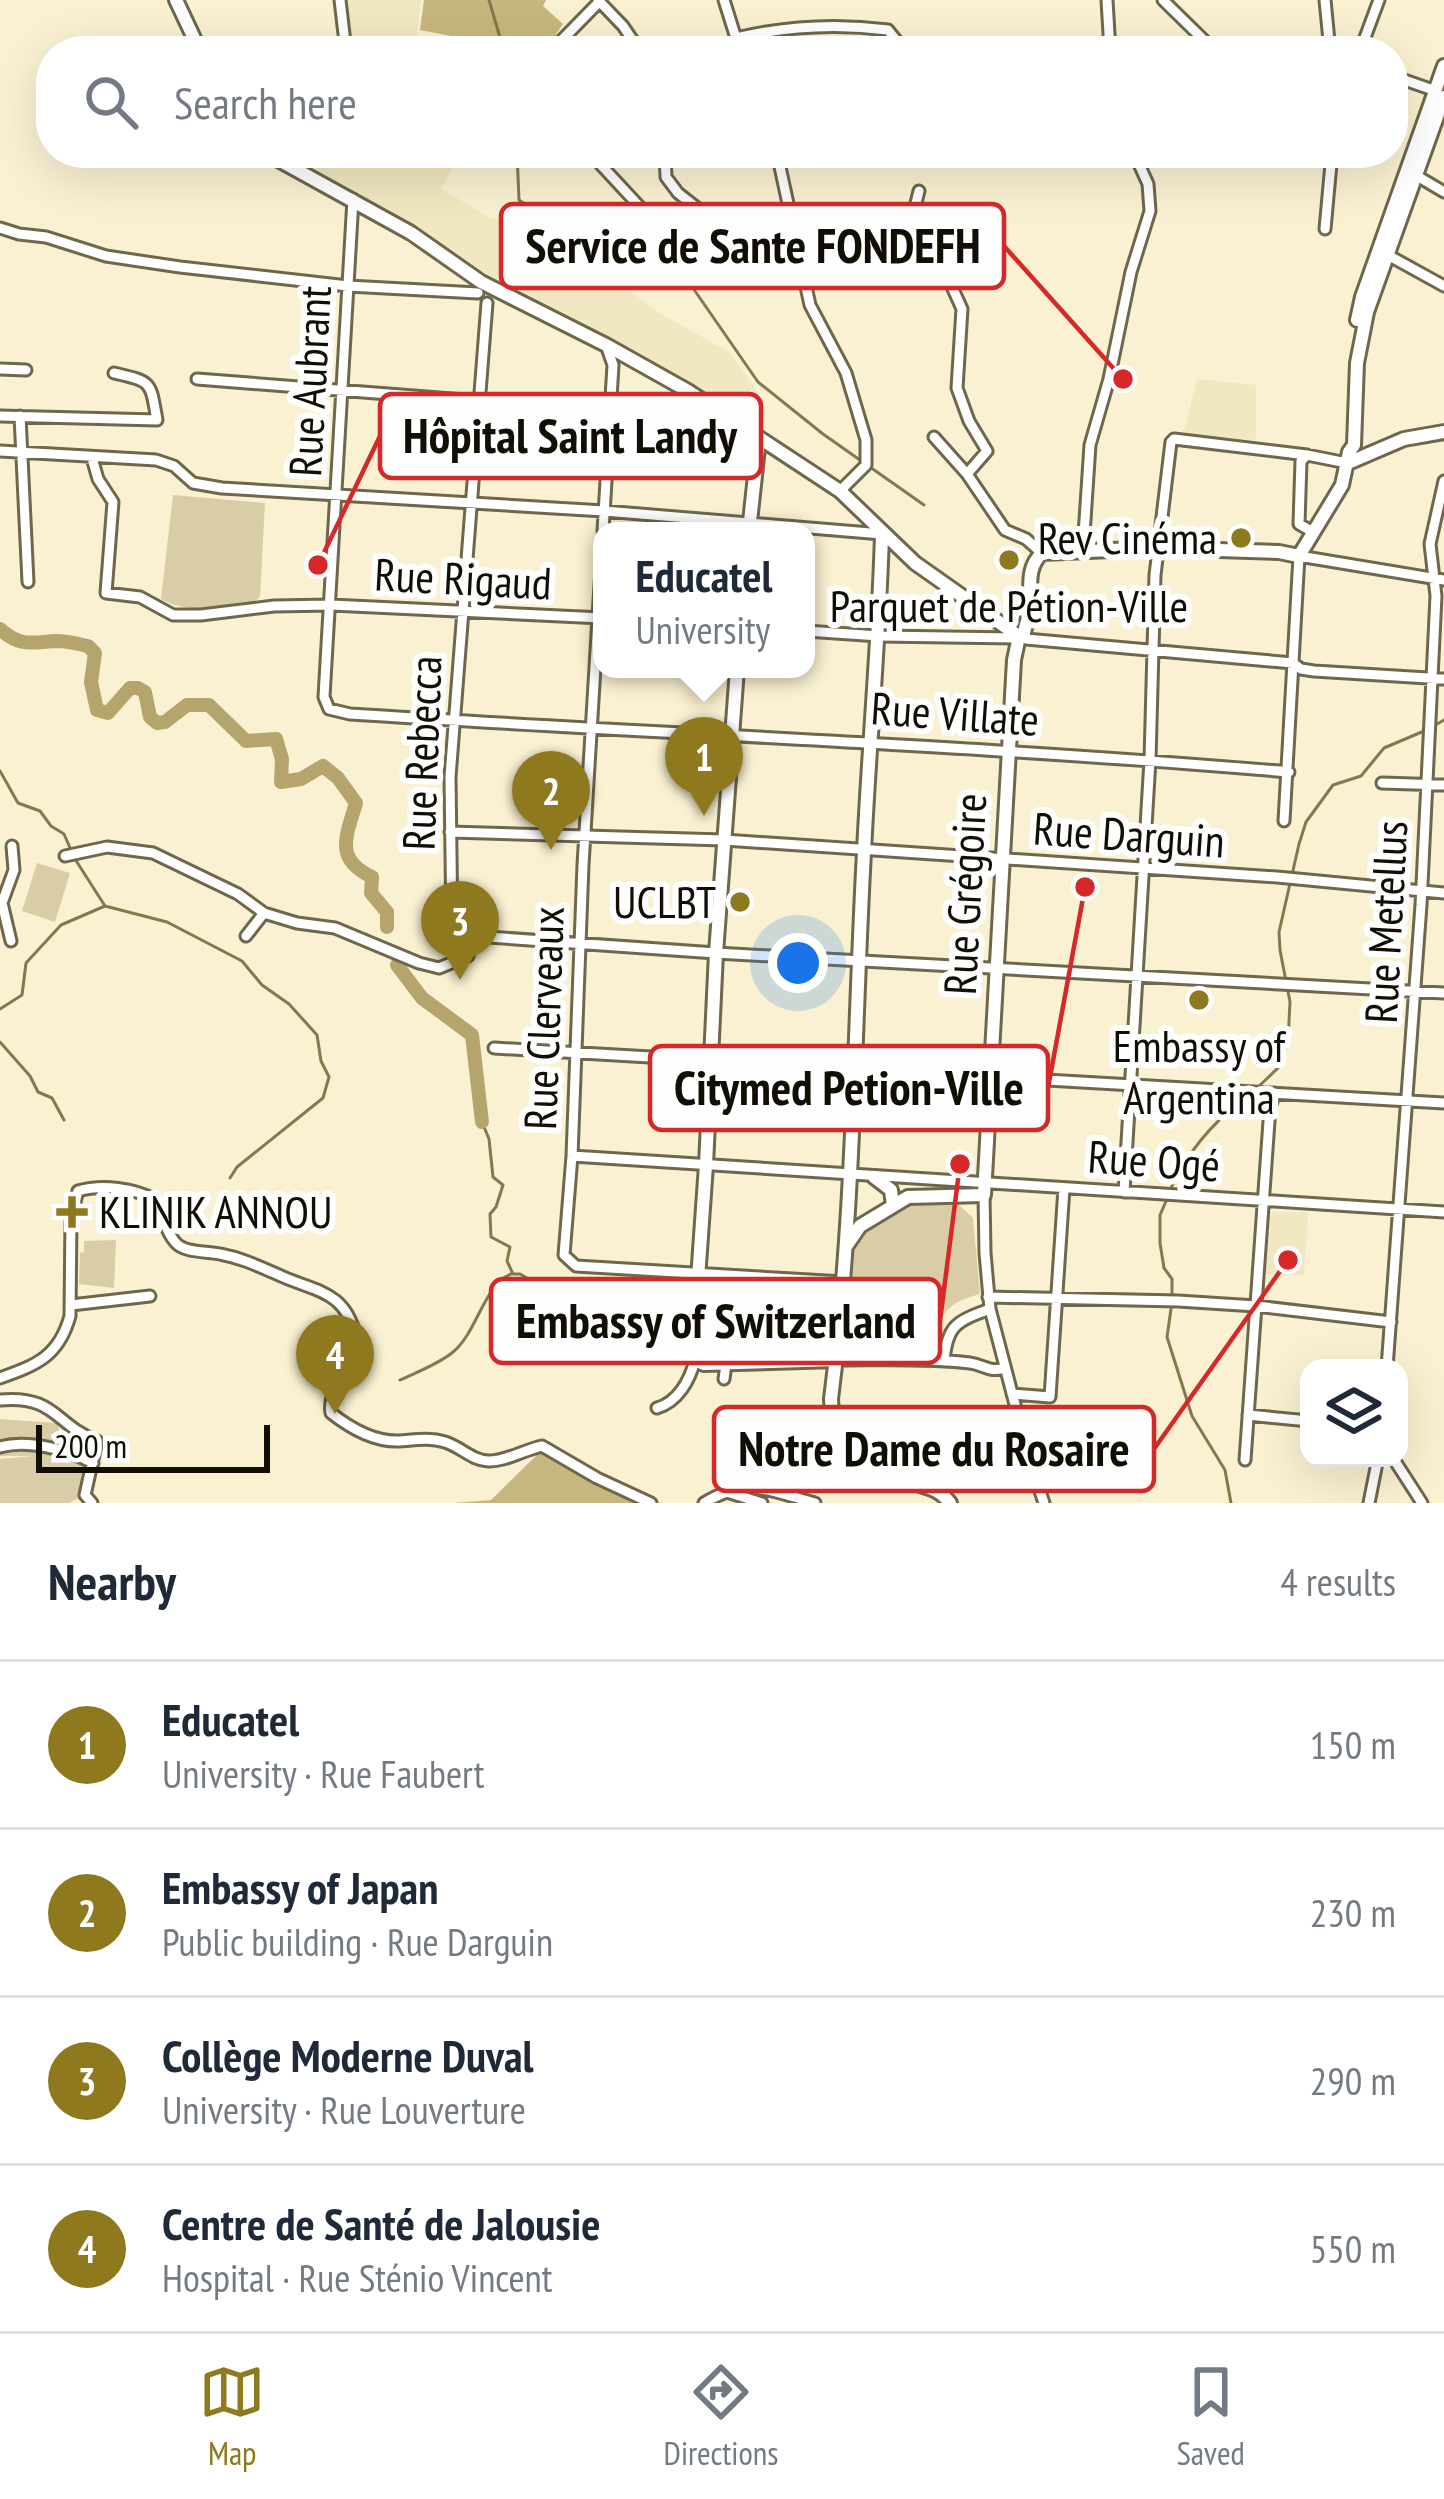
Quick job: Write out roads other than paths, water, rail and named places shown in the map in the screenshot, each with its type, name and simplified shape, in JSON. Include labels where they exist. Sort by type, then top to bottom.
[{"type":"main road","points":[[176,0],[193,36]]},
{"type":"main road","points":[[1042,553],[1158,548],[1299,556],[1342,485],[1348,458],[1352,338],[1362,297],[1383,253],[1440,94],[1444,66]]},
{"type":"main road","points":[[292,168],[444,254],[480,288],[502,293],[688,391],[840,491],[915,563],[1020,637]]},
{"type":"main road","points":[[1348,458],[1404,439],[1440,437]]},
{"type":"main road","points":[[749,522],[759,439]]},
{"type":"main road","points":[[882,533],[846,1246],[832,1423],[842,1449],[867,1468],[934,1489],[950,1503]]},
{"type":"main road","name":"Rue Grégoire","points":[[984,1189],[1015,650],[1029,616],[1031,570],[1042,553]]},
{"type":"main road","points":[[736,678],[693,1350],[700,1362],[726,1364],[836,1360]]},
{"type":"main road","points":[[874,1177],[891,1190],[893,1205]]},
{"type":"main road","points":[[846,1246],[857,1229],[914,1195],[984,1189]]},
{"type":"main road","points":[[848,1198],[854,1212],[869,1222]]},
{"type":"street","points":[[340,0],[344,36]]},
{"type":"street","points":[[724,0],[735,36]]},
{"type":"street","points":[[1107,0],[1109,36]]},
{"type":"street","points":[[1163,0],[1200,36]]},
{"type":"street","points":[[1323,0],[1328,36]]},
{"type":"street","points":[[1366,36],[1379,0]]},
{"type":"street","points":[[565,36],[599,1],[630,36]]},
{"type":"street","points":[[744,36],[777,28],[844,25],[888,30],[893,36]]},
{"type":"street","points":[[1408,82],[1440,94]]},
{"type":"street","points":[[604,168],[665,234],[692,205]]},
{"type":"street","points":[[666,168],[678,194],[701,211],[732,222],[793,221]]},
{"type":"street","points":[[781,168],[810,305],[846,374],[866,440],[866,465],[840,491]]},
{"type":"street","points":[[1083,550],[1090,445],[1150,212],[1148,184],[1141,168]]},
{"type":"street","points":[[1325,229],[1331,168]]},
{"type":"street","points":[[1412,172],[1444,192]]},
{"type":"street","points":[[919,191],[913,232],[944,268],[962,309],[957,388],[969,421],[988,451],[968,474]]},
{"type":"street","name":"Rue Aubrant","points":[[329,709],[324,697],[353,199]]},
{"type":"street","points":[[0,228],[106,256],[347,286],[480,288],[481,300],[488,303],[496,302],[502,293]]},
{"type":"street","points":[[1383,253],[1444,286]]},
{"type":"street","name":"Rue Rebecca","points":[[474,936],[452,930],[450,832],[454,720],[488,303]]},
{"type":"street","points":[[603,522],[613,365],[606,345]]},
{"type":"street","points":[[0,369],[26,370]]},
{"type":"street","points":[[0,416],[157,420],[151,388],[142,380],[114,373]]},
{"type":"street","points":[[197,379],[610,415]]},
{"type":"street","points":[[20,416],[28,582]]},
{"type":"street","points":[[934,437],[968,474],[1005,530],[1042,553]]},
{"type":"street","points":[[1124,1192],[1158,548],[1171,442],[1348,458]]},
{"type":"street","points":[[0,451],[156,460],[207,487],[710,522]]},
{"type":"street","points":[[1307,455],[1300,461],[1299,524],[1313,532]]},
{"type":"street","name":"Rue Rigaud","points":[[92,458],[112,502],[106,593],[140,598],[173,615],[331,605],[593,618]]},
{"type":"street","name":"Rue Metellus","points":[[1389,1359],[1416,991],[1430,706],[1438,678],[1439,579],[1430,544],[1444,481]]},
{"type":"street","points":[[815,529],[882,533]]},
{"type":"street","points":[[1284,821],[1299,556],[1439,579]]},
{"type":"street","points":[[815,632],[1020,637],[1293,663],[1314,671],[1438,678]]},
{"type":"street","name":"Rue Clerveaux","points":[[595,678],[564,1255],[576,1266],[698,1275]]},
{"type":"street","name":"Rue Villate","points":[[329,709],[591,729],[873,741],[1288,772]]},
{"type":"street","points":[[1382,783],[1444,785]]},
{"type":"street","name":"Rue Darguin","points":[[450,832],[724,840],[1303,879],[1444,893]]},
{"type":"street","points":[[11,941],[2,902],[14,870],[12,846]]},
{"type":"street","points":[[65,856],[107,847],[153,853],[238,894],[264,913],[335,928],[439,968],[468,956],[474,936],[1444,993]]},
{"type":"street","points":[[246,936],[264,913]]},
{"type":"street","points":[[494,1048],[1444,1103]]},
{"type":"street","points":[[1245,1460],[1270,1107],[1275,1093]]},
{"type":"street","name":"Rue Ogé","points":[[572,1156],[984,1189],[1064,1187],[1444,1212]]},
{"type":"street","points":[[0,1378],[32,1366],[56,1349],[66,1332],[71,1305],[71,1216],[78,1192],[92,1187],[143,1194],[156,1200],[173,1240],[187,1250],[250,1262],[334,1298],[356,1336],[357,1354],[329,1400],[331,1413],[344,1424],[366,1436],[398,1442],[416,1438],[444,1442],[492,1462],[542,1446],[651,1503]]},
{"type":"street","points":[[1012,1394],[1050,1397],[1064,1187]]},
{"type":"street","name":"Rue Grégoire","points":[[984,1189],[989,1303],[1044,1503]]},
{"type":"street","points":[[698,1275],[843,1282]]},
{"type":"street","points":[[71,1305],[150,1296]]},
{"type":"street","points":[[944,1361],[946,1339],[958,1322],[989,1303],[1162,1300],[1391,1322]]},
{"type":"street","points":[[982,1365],[1001,1354]]},
{"type":"street","points":[[836,1360],[944,1361],[982,1365],[994,1372],[1005,1368]]},
{"type":"street","points":[[657,1408],[676,1396],[700,1362]]},
{"type":"street","points":[[724,1379],[726,1364]]},
{"type":"street","points":[[0,1400],[44,1404],[74,1432],[97,1441],[85,1495],[92,1503]]},
{"type":"street","points":[[1248,1415],[1300,1419]]},
{"type":"street","points":[[0,1447],[40,1447],[92,1463]]},
{"type":"street","points":[[1369,1503],[1376,1467]]},
{"type":"street","points":[[1399,1467],[1422,1503]]},
{"type":"street","points":[[704,1503],[738,1487],[815,1503]]},
{"type":"street","points":[[723,1491],[762,1503]]},
{"type":"waterway","points":[[489,0],[500,36]]},
{"type":"waterway","points":[[518,168],[519,200],[551,221],[577,232],[642,234],[686,278],[758,382],[924,505]]},
{"type":"waterway","points":[[0,629],[21,641],[88,646],[95,653],[91,682],[97,710],[108,713],[130,688],[145,692],[150,717],[157,723],[187,705],[209,705],[246,741],[276,739],[282,759],[281,782],[301,779],[323,766],[356,803],[347,837],[348,855],[372,877],[371,893],[387,912],[387,927]]},
{"type":"waterway","points":[[1432,727],[1444,720]]},
{"type":"waterway","points":[[1258,1087],[1278,1068],[1288,1041],[1290,1002],[1279,932],[1306,822],[1333,785],[1361,776],[1384,748],[1424,731]]},
{"type":"waterway","points":[[0,771],[18,803],[40,811],[64,834],[71,850]]},
{"type":"waterway","points":[[0,1009],[22,995],[26,963],[61,925],[105,906],[75,859]]},
{"type":"waterway","points":[[105,906],[167,922],[242,961],[317,1035],[329,1077],[323,1098],[237,1167],[230,1178]]},
{"type":"waterway","points":[[397,965],[422,998],[472,1035],[482,1122]]},
{"type":"waterway","points":[[0,1042],[38,1092],[52,1098],[64,1120]]},
{"type":"waterway","points":[[1170,1190],[1202,1139],[1246,1096]]},
{"type":"waterway","points":[[482,1122],[493,1177],[503,1185],[490,1214],[491,1237],[510,1247],[507,1261],[513,1274],[569,1294],[594,1334]]},
{"type":"waterway","points":[[1167,1199],[1160,1215],[1164,1268],[1172,1279],[1167,1337],[1192,1416],[1225,1470],[1231,1503]]},
{"type":"waterway","points":[[400,1380],[453,1352],[494,1288],[511,1274]]},
{"type":"place","name":"Service de Sante FONDEFH","points":[[1123,379]]},
{"type":"place","name":"Rev Cinéma","points":[[1241,538]]},
{"type":"place","name":"Parquet de Pétion-Ville","points":[[1009,560]]},
{"type":"place","name":"Hôpital Saint Landy","points":[[318,565]]},
{"type":"place","name":"Educatel","points":[[704,816]]},
{"type":"place","name":"Embassy of Japan","points":[[551,850]]},
{"type":"place","name":"Citymed Petion-Ville","points":[[1085,887]]},
{"type":"place","name":"UCLBT","points":[[740,902]]},
{"type":"place","name":"Collège Moderne Duval","points":[[460,980]]},
{"type":"place","name":"Embassy of Argentina","points":[[1199,1000]]},
{"type":"place","name":"Embassy of Switzerland","points":[[960,1164]]},
{"type":"place","name":"KLINIK ANNOU","points":[[72,1212]]},
{"type":"place","name":"Notre Dame du Rosaire","points":[[1288,1260]]},
{"type":"place","name":"Centre de Santé de Jalousie","points":[[335,1414]]}]
